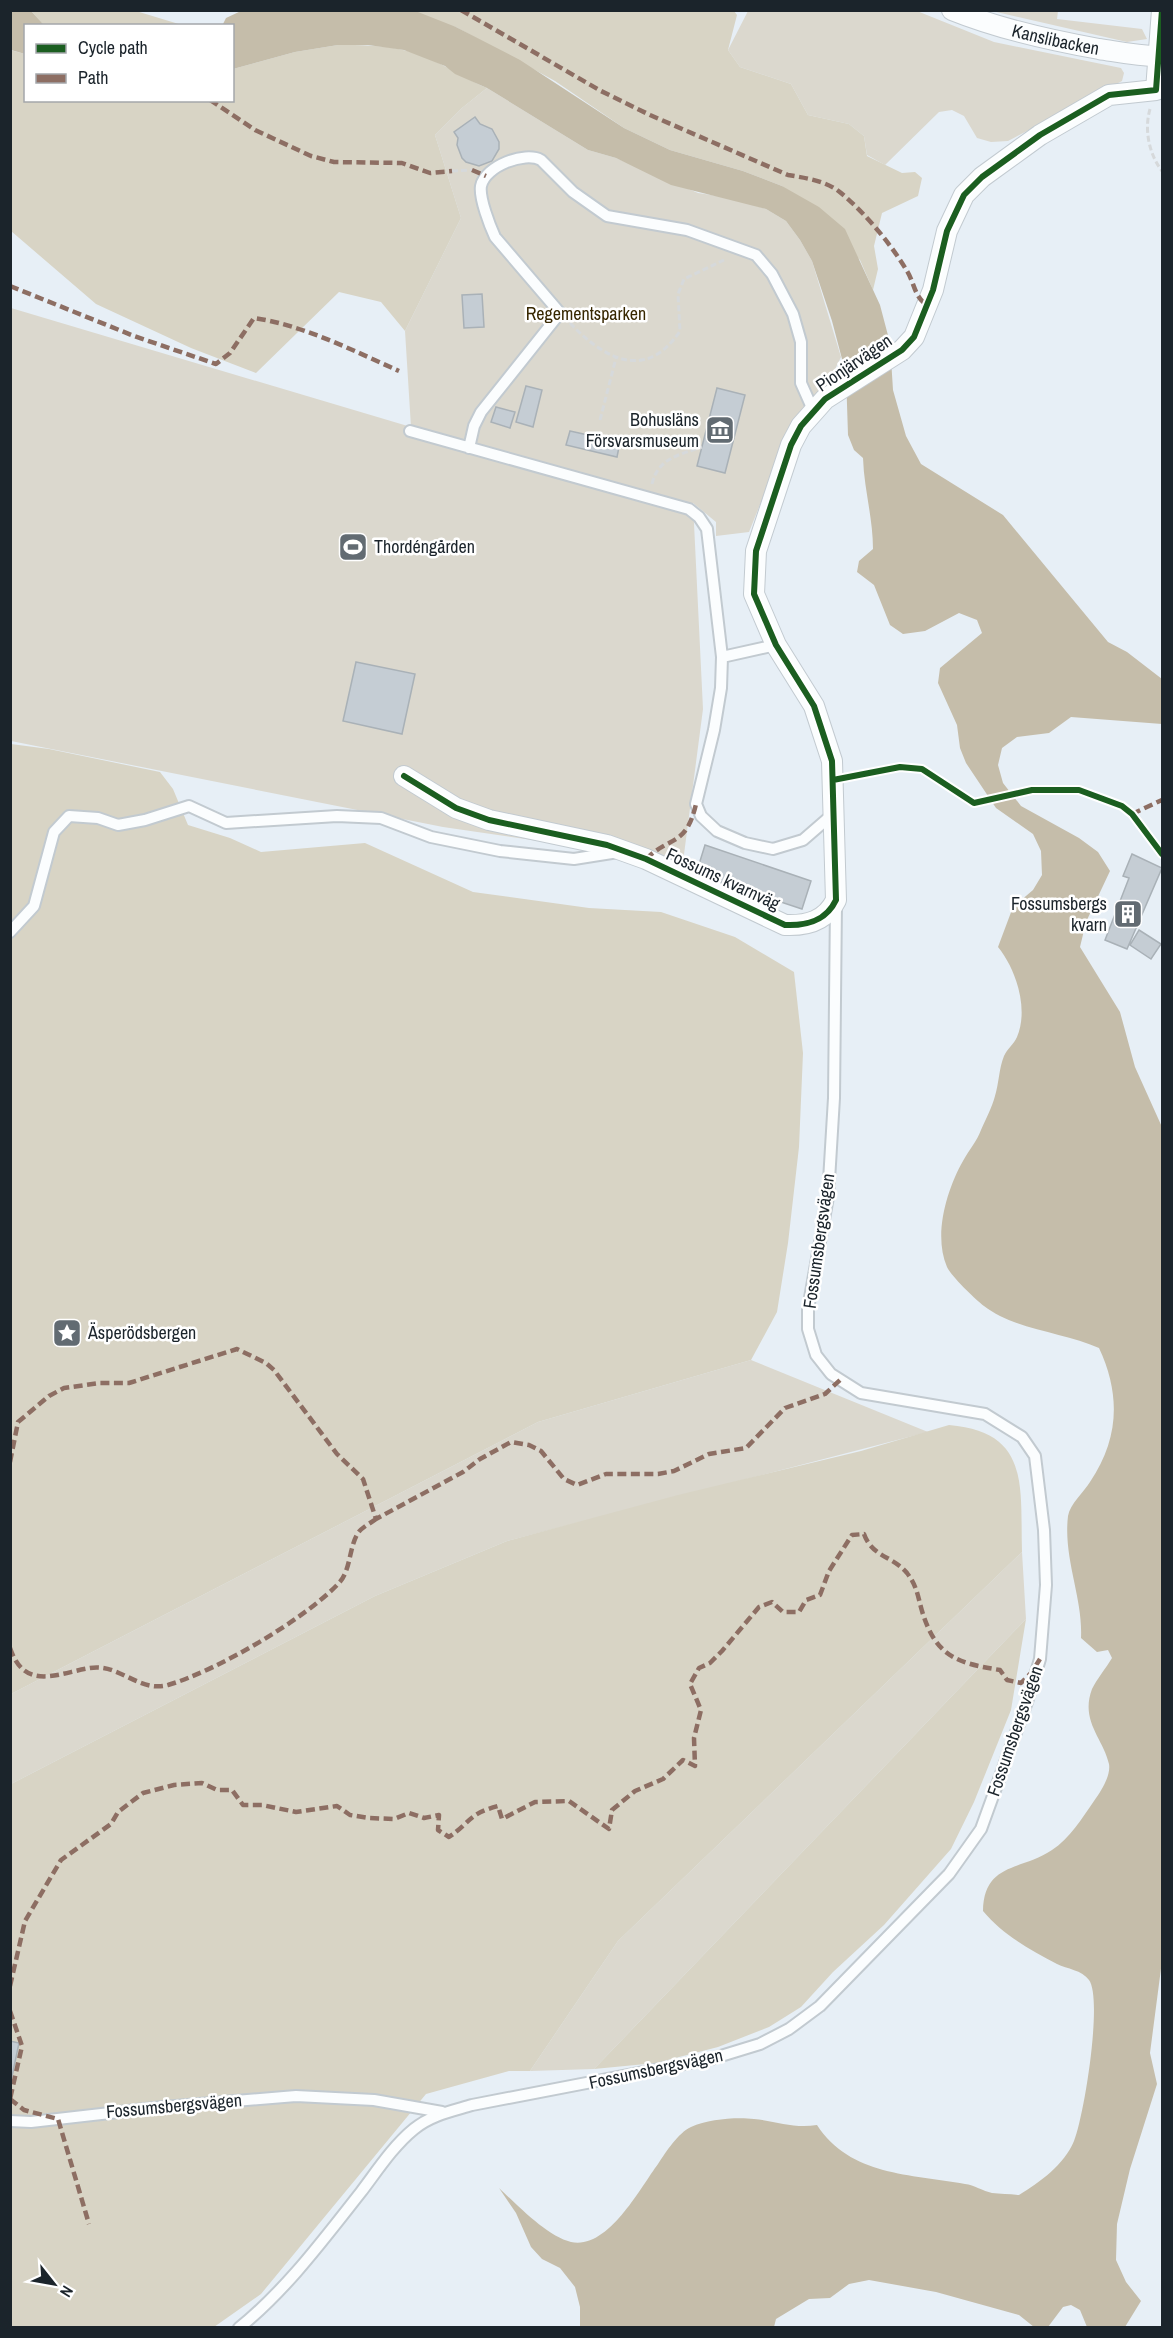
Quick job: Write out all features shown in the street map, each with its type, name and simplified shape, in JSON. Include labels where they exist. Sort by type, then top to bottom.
[{"type":"street","name":"Kanslibacken","points":[[952,10],[1018,32],[1120,52],[1160,56]]},
{"type":"street","points":[[1159,94],[1162,10]]},
{"type":"street","name":"Pionjärvägen","points":[[836,900],[832,761],[813,706],[776,645],[754,594],[756,551],[791,445],[819,405],[902,350],[914,337],[933,290],[947,231],[964,195],[982,177],[1032,140],[1109,95],[1159,94]]},
{"type":"street","points":[[404,776],[434,797],[478,816],[549,834],[592,841],[623,852]]},
{"type":"street","name":"Fossums kvarnväg","points":[[623,852],[646,859],[785,925],[804,926],[819,919],[832,909],[836,900]]},
{"type":"lane","points":[[469,448],[474,426],[481,412],[560,314],[495,237],[489,223],[481,187],[486,176],[522,157],[535,157],[541,160],[573,192],[607,216],[687,230],[748,250],[772,274],[793,314],[801,342],[801,383],[819,405]]},
{"type":"lane","points":[[410,431],[649,497],[688,509],[699,517],[707,529],[722,657],[714,730],[696,804],[701,816],[717,831],[745,843],[773,849],[803,840],[833,814]]},
{"type":"lane","points":[[722,657],[776,645]]},
{"type":"lane","name":"Fossums kvarnväg","points":[[10,932],[34,906],[54,832],[69,816],[98,818],[118,825],[146,820],[189,806],[226,823],[337,816],[381,818],[431,837],[500,851],[574,859],[623,852]]},
{"type":"lane","name":"Fossumsbergsvägen","points":[[239,2328],[267,2305],[314,2254],[413,2129],[435,2115],[472,2105],[711,2059],[760,2044],[789,2029],[820,2006],[949,1874],[981,1829],[1027,1702],[1040,1659],[1046,1585],[1044,1530],[1035,1456],[1022,1437],[985,1414],[861,1393],[831,1374],[816,1355],[808,1329],[808,1309],[817,1269],[829,1186],[834,1098],[836,900]]},
{"type":"lane","name":"Fossumsbergsvägen","points":[[10,2121],[32,2122],[151,2108],[296,2096],[374,2100],[445,2113]]},
{"type":"path","points":[[1159,94],[1148,116],[1150,145],[1162,171]]},
{"type":"path","points":[[452,171],[472,170]]},
{"type":"path","points":[[560,314],[588,342],[616,358],[636,362],[646,360],[664,350],[680,331],[678,294],[684,279],[748,250]]},
{"type":"path","points":[[600,420],[616,358]]},
{"type":"path","points":[[649,497],[654,473],[661,464],[669,458],[702,447]]},
{"type":"green space","points":[[748,11],[917,11],[994,42],[1121,68],[1124,73],[1122,81],[1008,141],[991,142],[977,138],[964,116],[952,110],[939,112],[885,165],[867,155],[864,136],[849,124],[808,115],[791,84],[740,67],[728,50]]},
{"type":"green space","points":[[992,11],[1058,11],[1057,19],[1142,29],[1147,39],[1127,42]]},
{"type":"green space","name":"Thordéngården","points":[[487,88],[588,150],[616,158],[698,193],[731,198],[766,209],[786,221],[812,261],[841,357],[821,398],[782,450],[749,532],[716,536],[716,522],[693,503],[703,709],[683,862],[443,827],[11,741],[11,308],[411,427],[405,331],[461,218],[435,135],[462,108]]},
{"type":"green space","points":[[751,1360],[928,1432],[507,1541],[375,1596],[11,1784],[11,1694],[538,1422]]},
{"type":"green space","points":[[1022,1552],[1026,1619],[594,2069],[530,2071],[618,1941]]},
{"type":"shaded area","points":[[10,11],[31,11],[43,24],[24,24],[24,54],[11,50]]},
{"type":"shaded area","points":[[31,11],[136,11],[179,24],[43,24]]},
{"type":"shaded area","points":[[241,11],[418,12],[456,27],[520,60],[624,128],[670,150],[743,171],[782,186],[819,207],[845,229],[880,305],[890,343],[893,390],[906,436],[921,464],[1003,515],[1108,642],[1127,652],[1162,679],[1162,724],[1071,717],[1049,733],[1017,737],[1002,748],[998,765],[1003,783],[1021,806],[1079,838],[1098,852],[1110,871],[1086,922],[1080,947],[1120,1012],[1135,1067],[1162,1127],[1162,1961],[1150,2053],[1157,2084],[1130,2169],[1117,2224],[1116,2260],[1126,2282],[1141,2301],[1125,2327],[1087,2327],[1080,2310],[1071,2305],[1063,2307],[1048,2327],[1034,2327],[1019,2315],[936,2292],[869,2280],[849,2284],[830,2298],[809,2299],[776,2319],[774,2327],[580,2327],[580,2307],[575,2287],[560,2268],[542,2259],[531,2247],[516,2213],[499,2188],[533,2220],[553,2234],[571,2242],[585,2242],[598,2237],[622,2215],[681,2134],[698,2124],[714,2120],[747,2118],[793,2125],[817,2125],[831,2142],[846,2154],[864,2163],[883,2170],[968,2185],[995,2193],[1019,2195],[1043,2179],[1064,2158],[1074,2141],[1087,2085],[1093,2033],[1093,1991],[1089,1980],[1082,1974],[1057,1964],[1027,1947],[999,1927],[983,1911],[985,1895],[997,1876],[1006,1870],[1040,1857],[1064,1840],[1097,1797],[1105,1783],[1109,1769],[1106,1755],[1091,1720],[1089,1700],[1094,1685],[1112,1658],[1108,1650],[1097,1652],[1081,1638],[1081,1623],[1067,1532],[1069,1512],[1100,1466],[1107,1450],[1114,1416],[1111,1383],[1099,1348],[1025,1326],[996,1314],[980,1303],[949,1271],[943,1254],[942,1227],[947,1198],[957,1172],[989,1113],[1004,1056],[1016,1040],[1020,1026],[1022,1014],[1019,990],[1010,966],[998,947],[1013,907],[1033,890],[1042,875],[1041,851],[1033,834],[996,808],[966,763],[960,748],[957,725],[938,683],[940,668],[982,633],[977,620],[959,613],[925,631],[903,634],[890,625],[874,585],[857,572],[859,561],[873,549],[863,458],[854,450],[848,435],[846,374],[832,321],[812,261],[800,240],[786,221],[766,209],[671,185],[616,158],[588,150],[487,88],[455,74],[445,66],[404,50],[368,45],[338,45],[295,52],[234,69],[234,24],[223,24],[226,18]]},
{"type":"shaded area","points":[[327,11],[734,11],[737,15],[728,50],[740,67],[791,84],[808,115],[849,124],[864,136],[867,156],[902,173],[915,172],[922,178],[918,196],[882,213],[874,246],[878,269],[873,290],[860,260],[782,186],[743,171],[670,150],[624,128],[555,81],[456,27]]},
{"type":"shaded area","points":[[338,45],[395,48],[435,61],[487,88],[462,108],[435,135],[461,218],[405,331],[381,302],[339,292],[256,373],[191,348],[96,304],[11,231],[10,50],[24,54],[24,102],[234,102],[234,69],[295,52]]},
{"type":"shaded area","points":[[11,744],[49,749],[160,772],[173,789],[188,825],[230,838],[261,852],[365,843],[473,892],[589,908],[661,912],[735,937],[794,972],[803,1053],[799,1147],[777,1312],[751,1360],[538,1422],[11,1694]]},
{"type":"shaded area","points":[[949,1425],[976,1430],[995,1439],[1008,1451],[1020,1485],[1022,1552],[618,1941],[530,2071],[509,2071],[426,2094],[261,2294],[214,2327],[11,2328],[11,1784],[375,1596],[507,1541],[678,1495],[861,1451]]},
{"type":"shaded area","points":[[1026,1619],[1011,1710],[974,1802],[951,1849],[884,1925],[833,1972],[801,2007],[769,2027],[718,2047],[656,2063],[594,2069]]},
{"type":"building","points":[[475,117],[480,124],[492,129],[499,142],[499,149],[492,161],[479,166],[466,162],[462,158],[457,145],[458,138],[454,132]]},
{"type":"building","points":[[482,294],[484,327],[464,328],[462,295]]},
{"type":"building","points":[[526,386],[542,390],[533,427],[516,422]]},
{"type":"building","points":[[717,388],[745,395],[725,473],[697,466]]},
{"type":"building","points":[[496,407],[515,412],[510,428],[491,422]]},
{"type":"building","points":[[570,431],[620,442],[617,457],[566,445]]},
{"type":"building","points":[[356,662],[415,674],[402,734],[343,721]]},
{"type":"building","points":[[705,845],[811,881],[802,909],[696,874]]},
{"type":"building","name":"Fossumsbergs kvarn","points":[[1132,854],[1162,868],[1127,949],[1105,940],[1129,878],[1123,876]]},
{"type":"building","points":[[1139,930],[1161,944],[1151,959],[1130,945]]},
{"type":"building","points":[[10,2041],[19,2043],[10,2086]]},
{"type":"marked path","points":[[461,10],[601,91],[650,115],[788,175],[816,181],[835,189],[868,219],[885,240],[907,271],[920,299],[928,306]]},
{"type":"marked path","points":[[213,102],[255,130],[311,156],[334,162],[402,163],[430,173],[452,171]]},
{"type":"marked path","points":[[472,170],[486,176]]},
{"type":"marked path","points":[[10,286],[134,336],[216,364],[230,353],[254,318],[291,326],[399,371]]},
{"type":"marked path","points":[[1132,814],[1162,800]]},
{"type":"marked path","points":[[646,859],[682,834],[692,818],[696,804]]},
{"type":"marked path","points":[[10,1462],[18,1422],[49,1396],[64,1388],[100,1383],[129,1383],[237,1349],[266,1363],[274,1370],[337,1454],[363,1479],[376,1519],[463,1472],[480,1459],[511,1442],[529,1445],[541,1451],[564,1479],[577,1485],[606,1474],[658,1474],[674,1471],[709,1454],[746,1448],[785,1408],[825,1394],[840,1380]]},
{"type":"marked path","points":[[10,1648],[16,1662],[33,1675],[55,1675],[100,1668],[120,1673],[138,1682],[158,1686],[188,1678],[258,1643],[324,1597],[343,1578],[358,1533],[376,1519]]},
{"type":"marked path","points":[[10,1986],[25,1921],[61,1860],[111,1824],[118,1812],[143,1793],[174,1785],[202,1783],[217,1790],[232,1790],[243,1805],[262,1805],[296,1812],[337,1806],[350,1815],[369,1818],[394,1819],[409,1813],[424,1818],[439,1815],[438,1830],[449,1837],[475,1815],[488,1809],[498,1806],[502,1819],[535,1802],[569,1801],[609,1829],[612,1810],[635,1791],[663,1779],[683,1760],[695,1766],[694,1738],[701,1710],[690,1684],[699,1668],[710,1663],[722,1651],[759,1607],[772,1602],[783,1612],[799,1612],[806,1600],[820,1595],[829,1571],[852,1535],[864,1534],[877,1552],[896,1563],[907,1573],[915,1587],[934,1639],[950,1655],[972,1664],[1000,1670],[1007,1680],[1021,1683],[1040,1659]]},
{"type":"marked path","points":[[10,2011],[22,2046],[10,2099]]},
{"type":"marked path","points":[[10,2099],[24,2110],[58,2119],[89,2224]]},
{"type":"cycle path","points":[[404,776],[456,808],[489,820],[607,845],[646,859],[785,925],[808,923],[827,913],[836,900],[832,761],[814,706],[776,645],[754,594],[756,551],[791,445],[801,426],[825,399],[902,350],[914,337],[933,290],[947,231],[964,195],[982,177],[1040,135],[1109,95],[1156,90],[1162,10]]},
{"type":"cycle path","points":[[833,780],[900,767],[922,769],[974,803],[1032,790],[1079,790],[1122,806],[1132,814],[1162,854]]},
{"type":"place","name":"Bohusläns Försvarsmuseum","points":[[720,430]]},
{"type":"place","name":"Thordéngården","points":[[353,547]]},
{"type":"place","name":"Fossumsbergs kvarn","points":[[1128,914]]},
{"type":"place","name":"Äsperödsbergen","points":[[67,1333]]},
{"type":"park label","name":"Regementsparken","points":[[586,314]]}]
